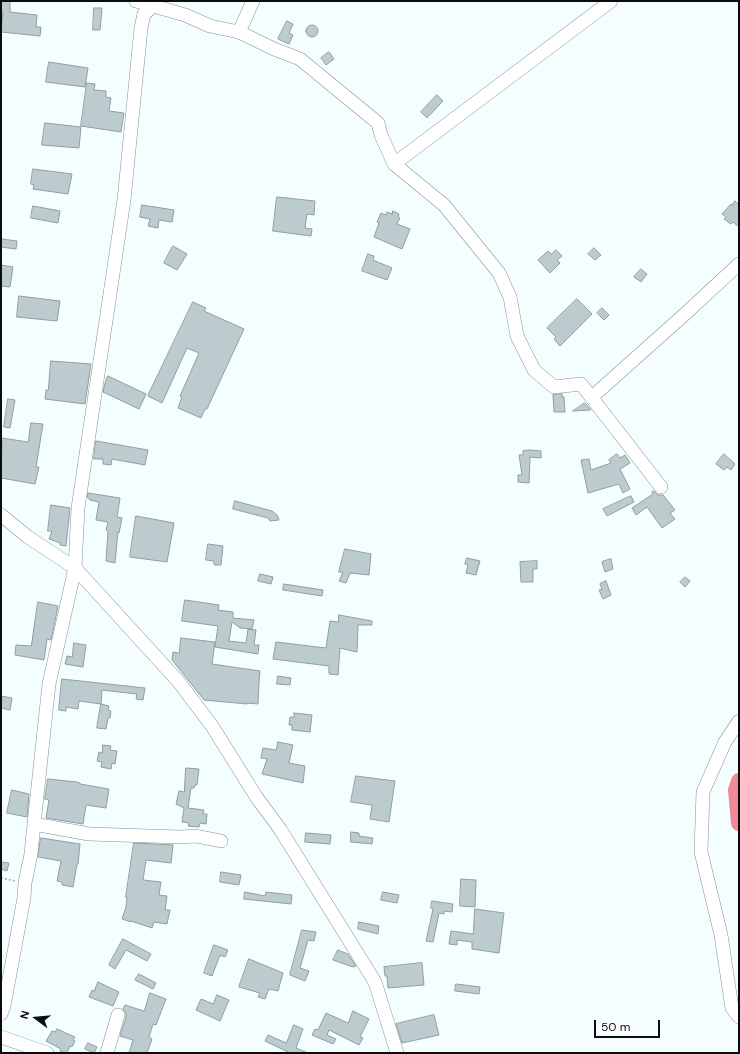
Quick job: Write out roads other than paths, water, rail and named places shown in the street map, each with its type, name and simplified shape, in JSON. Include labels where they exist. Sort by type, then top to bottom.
[{"type":"street","points":[[136,1],[155,3],[210,26],[239,32],[274,49],[300,59],[378,123],[381,135],[394,164],[444,205],[498,273],[510,297],[517,336],[534,370],[554,387],[582,384],[661,487]]},
{"type":"street","points":[[239,32],[253,1]]},
{"type":"street","points":[[394,164],[611,1]]},
{"type":"street","points":[[1,1014],[4,1006],[31,854],[50,684],[75,568],[78,508],[124,200],[141,28],[144,14],[155,3]]},
{"type":"street","points":[[592,397],[739,264]]},
{"type":"street","points":[[1,515],[28,537],[75,568],[178,681],[212,726],[257,798],[280,829],[375,982],[397,1053]]},
{"type":"street","points":[[739,721],[725,742],[703,792],[700,852],[721,935],[732,1008],[739,1017]]},
{"type":"street","points":[[34,824],[89,834],[180,837],[196,836],[221,841]]},
{"type":"street","points":[[107,1053],[118,1014]]},
{"type":"street","points":[[1,1037],[47,1053]]},
{"type":"waterway","points":[[739,781],[736,790],[739,823]]}]
